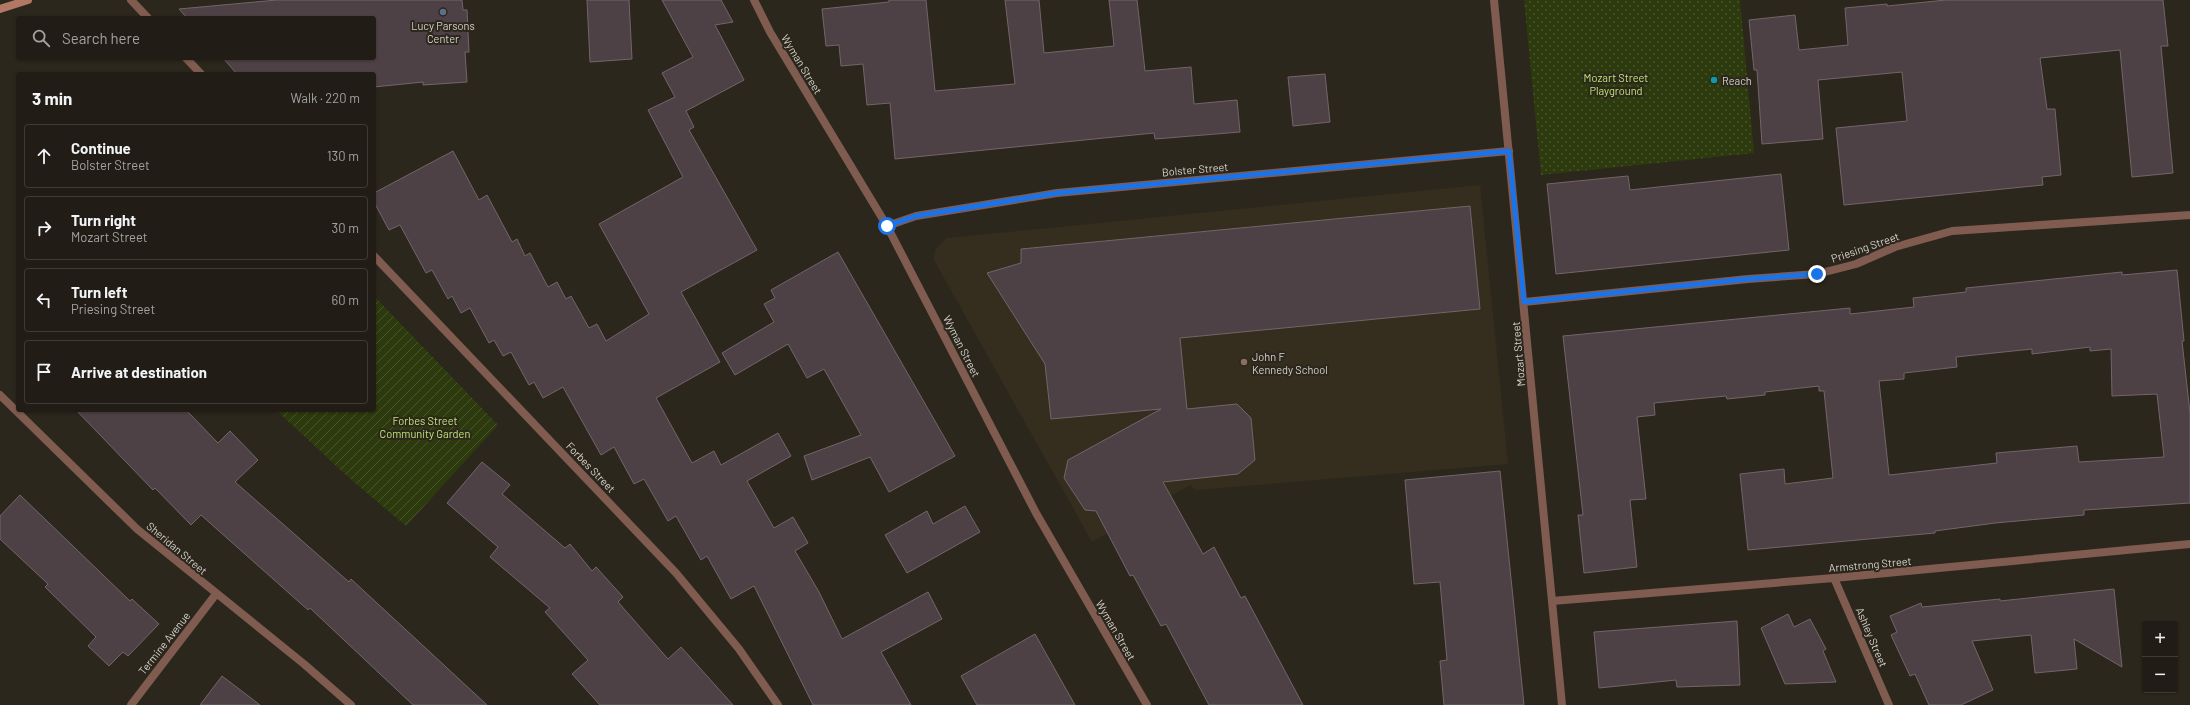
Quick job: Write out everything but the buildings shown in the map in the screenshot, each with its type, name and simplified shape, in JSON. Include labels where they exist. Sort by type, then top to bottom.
[{"type":"main road","points":[[0,9],[28,0]]},
{"type":"street","points":[[131,0],[146,16]]},
{"type":"street","name":"Wyman Street","points":[[754,0],[770,32],[887,226],[1036,514],[1147,705]]},
{"type":"street","name":"Mozart Street","points":[[1494,0],[1562,705]]},
{"type":"street","points":[[188,60],[199,72]]},
{"type":"street","name":"Bolster Street","points":[[887,226],[916,216],[1057,193],[1509,151]]},
{"type":"street","name":"Priesing Street","points":[[1524,302],[1748,279],[1817,274],[1856,264],[1895,247],[1952,231],[2190,215]]},
{"type":"street","name":"Forbes Street","points":[[376,258],[676,573],[739,649],[778,705]]},
{"type":"street","name":"Sheridan Street","points":[[0,395],[16,411]]},
{"type":"street","name":"Sheridan Street","points":[[17,412],[116,510],[216,594],[304,664],[351,705]]},
{"type":"street","name":"Armstrong Street","points":[[1552,601],[1834,578],[2190,544]]},
{"type":"street","name":"Ashley Street","points":[[1834,578],[1889,705]]},
{"type":"street","name":"Termine Avenue","points":[[131,705],[216,594]]},
{"type":"shaded area","name":"John F Kennedy School","points":[[1480,185],[1508,464],[1196,490],[1190,485],[1092,542],[934,260],[935,250],[947,238]]},
{"type":"green space","name":"Mozart Street Playground","points":[[1524,0],[1740,0],[1754,153],[1541,175]]},
{"type":"green space","name":"Forbes Street Community Garden","points":[[376,298],[498,425],[406,526],[347,476],[278,412],[376,412]]},
{"type":"place","name":"Lucy Parsons Center","points":[[443,12]]},
{"type":"place","name":"Reach","points":[[1714,80]]},
{"type":"place","name":"John F Kennedy School","points":[[1244,362]]},
{"type":"route","points":[[887,226],[916,216],[1057,193],[1509,151],[1524,302],[1748,279],[1817,274]]}]
